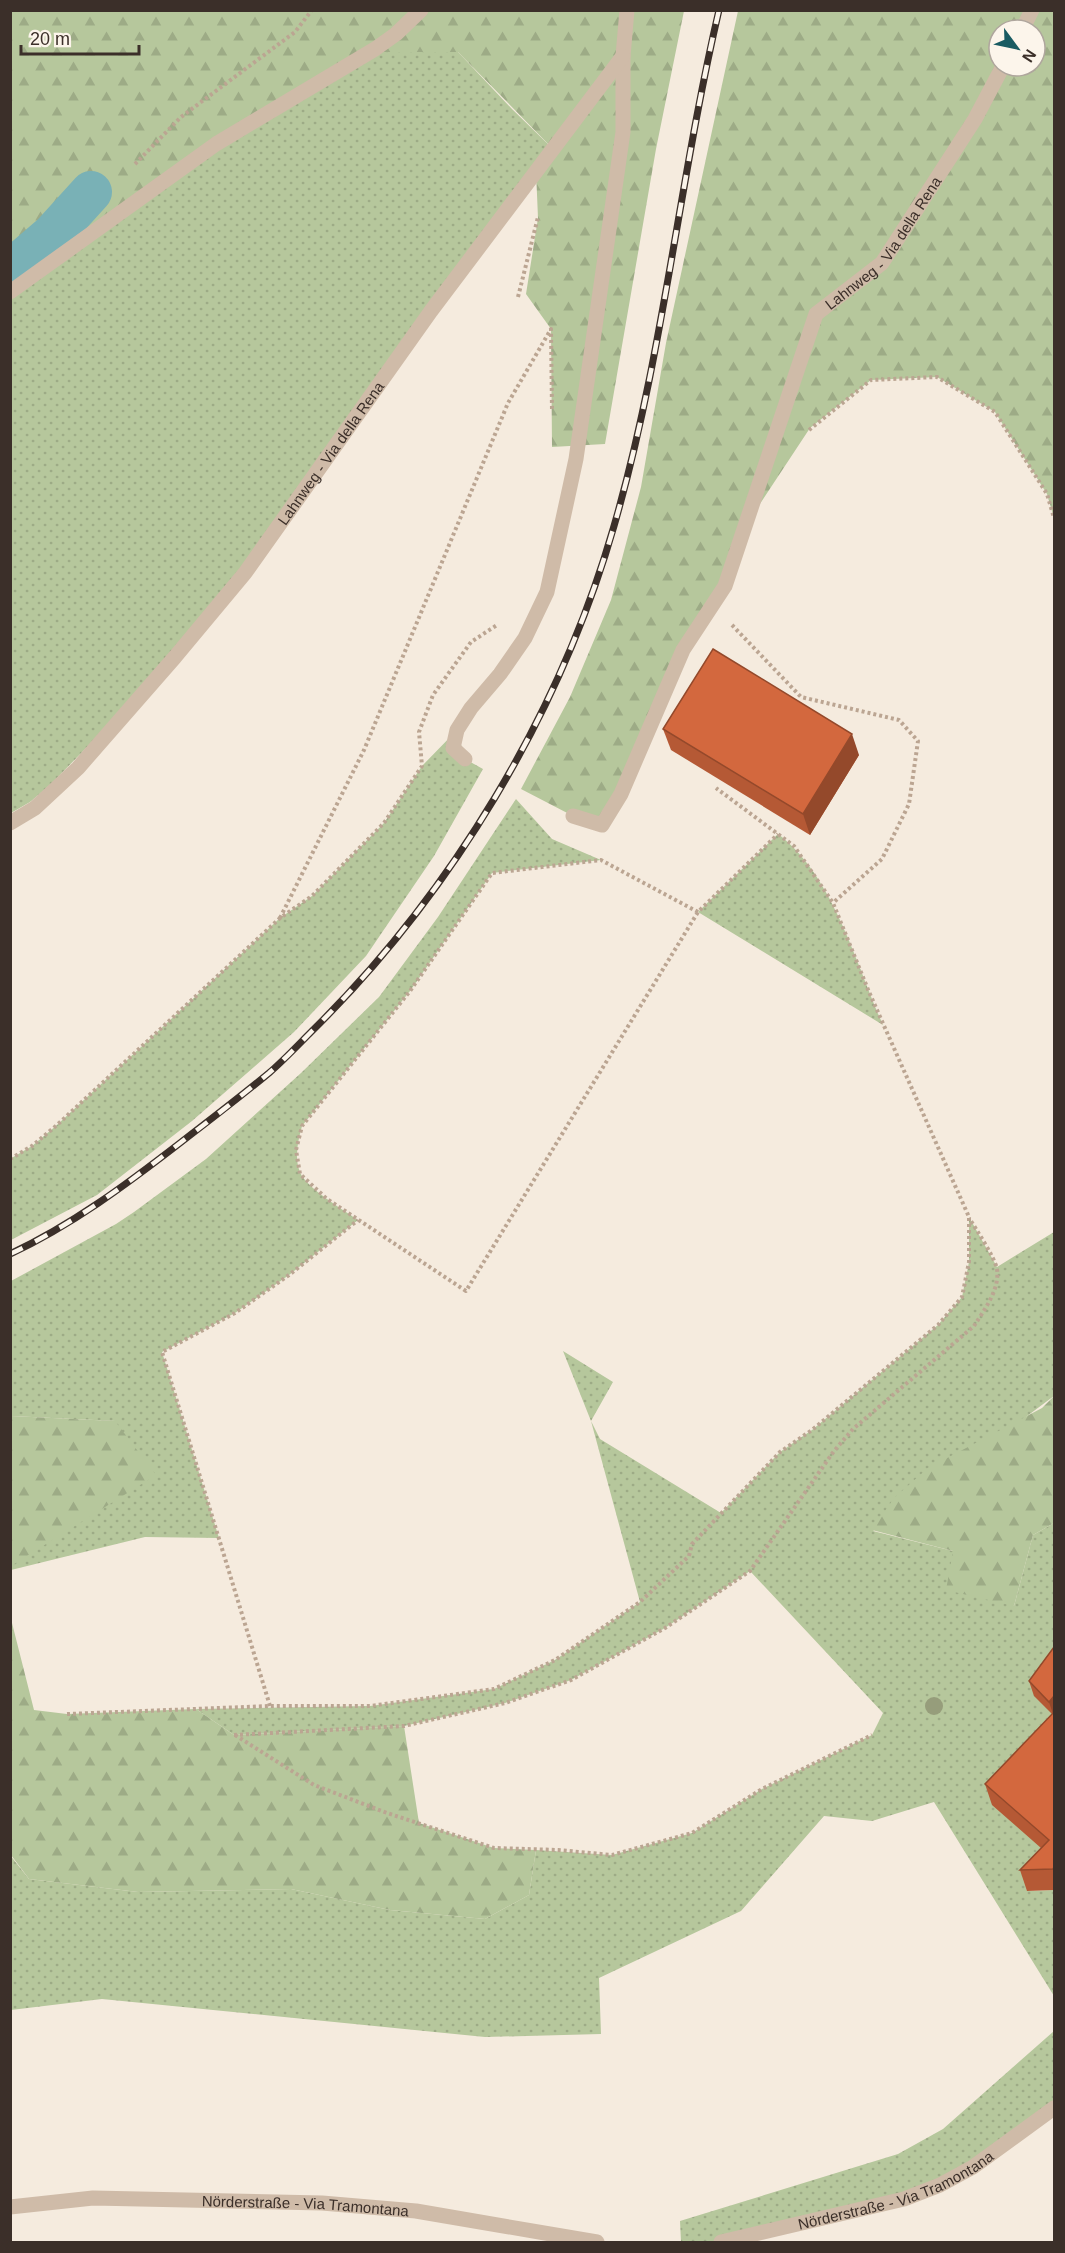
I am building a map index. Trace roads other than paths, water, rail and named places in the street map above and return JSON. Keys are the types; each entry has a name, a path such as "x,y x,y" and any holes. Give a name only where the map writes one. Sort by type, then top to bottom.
{"street":[{"path":"10,291 216,144 375,49 396,34 421,10"},
{"path":"465,759 453,748 457,730 471,708 500,674 525,638 547,592 576,459 621,144 623,56 627,10"},
{"name":"Lahnweg - Via della Rena","path":"10,823 35,808 78,768 245,573 431,311 623,56"},
{"name":"Lahnweg - Via della Rena","path":"573,816 602,825 621,794 683,650 725,586 816,314 882,263 975,119 997,78"},
{"name":"Nörderstraße - Via Tramontana","path":"721,2242 904,2199 940,2185 973,2167 1054,2108"},
{"name":"Nörderstraße - Via Tramontana","path":"10,2207 93,2199 322,2203 416,2211 597,2242"}],"waterway":[{"path":"10,271 52,235 91,192"}],"railway":[{"path":"10,1254 77,1217 119,1188 225,1108 280,1063 363,978 410,921 454,861 495,798 564,665 591,596 614,526 645,398 719,10"}]}
